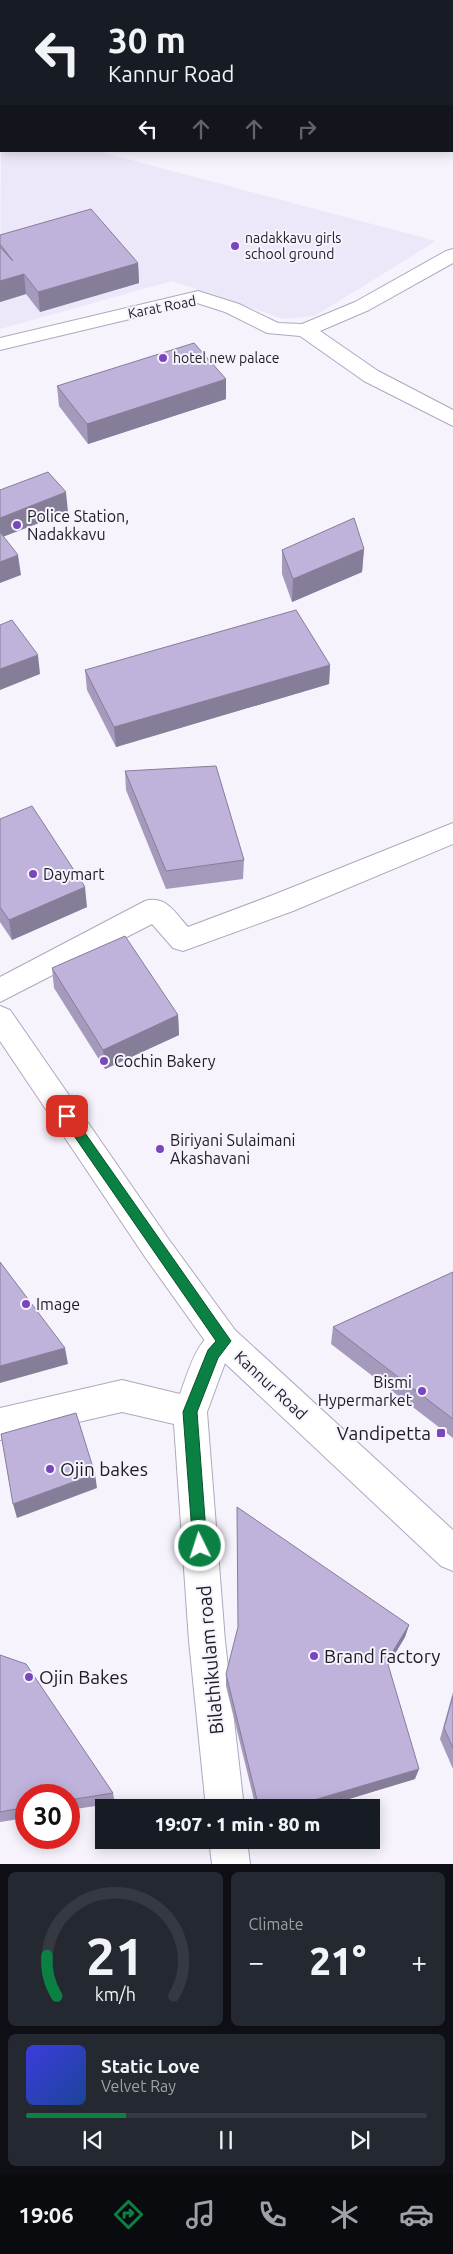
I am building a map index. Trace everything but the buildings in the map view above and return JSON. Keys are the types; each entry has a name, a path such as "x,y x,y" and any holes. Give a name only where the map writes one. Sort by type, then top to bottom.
{"street":[{"name":"Karat Road","path":"0,344 198,297 232,308 274,329 305,330 362,306 453,255"},
{"path":"305,330 371,376 453,419"},
{"path":"0,990 155,909 183,940 283,903 453,833"},
{"name":"Kannur Road","path":"0,1018 156,1247 224,1341 453,1554"},
{"name":"Bilathikulam road","path":"224,1341 212,1354 190,1412 207,1641 224,1799"},
{"path":"0,1424 122,1396 190,1412"},
{"path":"229,1849 231,1864"}],"shaded area":[{"path":"1,152 101,152 436,241 315,316 284,319 172,281 0,329"}],"place":[{"name":"nadakkavu girls school ground","path":"235,246"},
{"name":"hotel new palace","path":"163,358"},
{"name":"Police Station, Nadakkavu","path":"17,525"},
{"name":"Daymart","path":"33,874"},
{"name":"Cochin Bakery","path":"104,1061"},
{"name":"Biriyani Sulaimani Akashavani","path":"160,1149"},
{"name":"Image","path":"26,1304"},
{"name":"Bismi Hypermarket","path":"422,1391"},
{"name":"Vandipetta","path":"441,1433"},
{"name":"Ojin bakes","path":"50,1469"},
{"name":"Brand factory","path":"314,1656"},
{"name":"Ojin Bakes","path":"29,1677"}],"route":[{"path":"67,1116 156,1247 224,1341 212,1354 190,1412 200,1546"}]}
